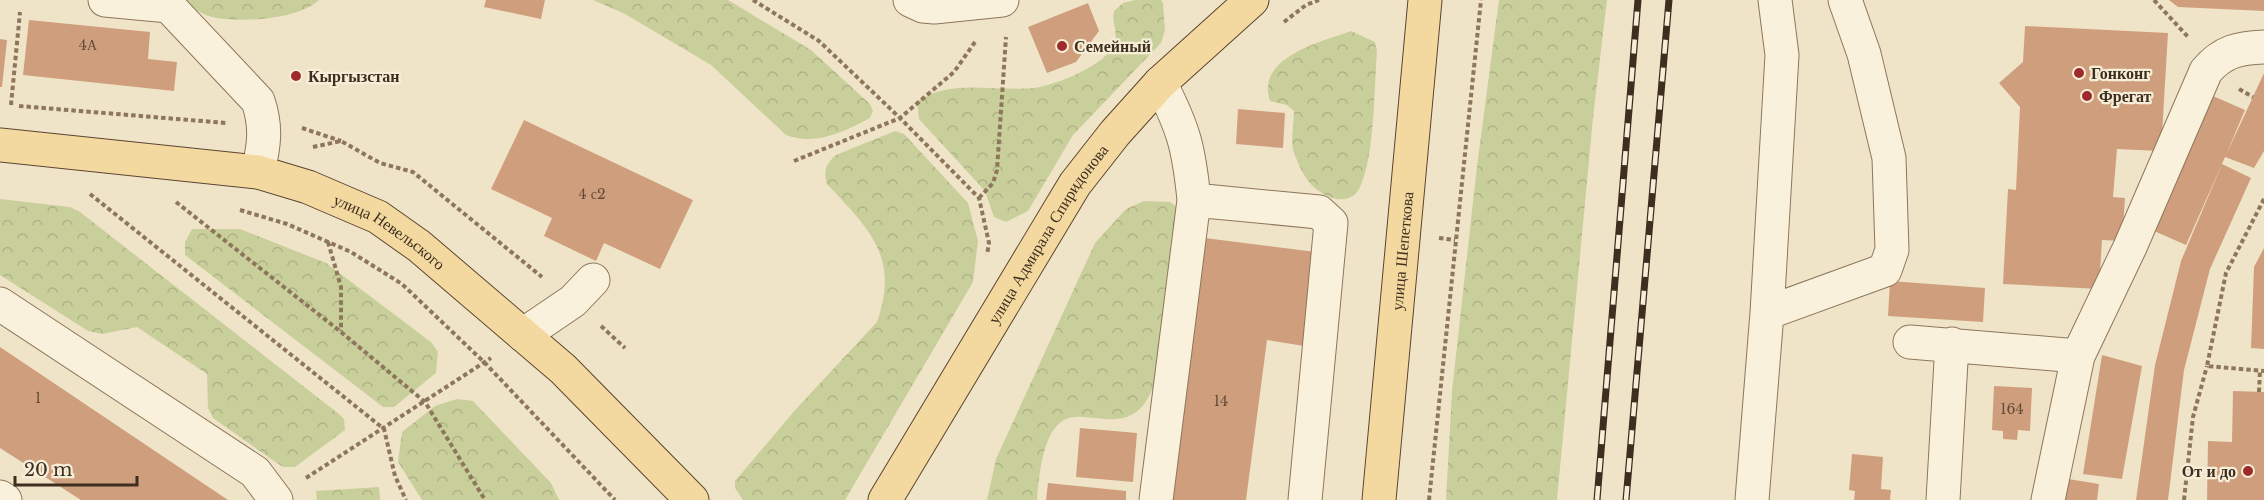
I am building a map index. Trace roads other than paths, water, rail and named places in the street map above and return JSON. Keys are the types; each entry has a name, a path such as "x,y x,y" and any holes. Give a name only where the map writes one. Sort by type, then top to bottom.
{"main road":[{"name":"улица Шепеткова","path":"1380,500 1425,0"},
{"name":"улица Адмирала Спиридонова","path":"885,500 1075,184 1115,133 1160,83 1249,1"},
{"name":"улица Невельского","path":"0,145 258,172 308,187 378,217 419,246 563,369 692,500"}],"lane":[{"path":"105,0 166,3 258,101 265,121 265,142 258,172"},
{"path":"910,0 923,6 933,7 1002,0"},
{"path":"1752,500 1767,313 1782,55 1774,0"},
{"path":"1767,313 1885,270 1892,250 1889,158 1864,54 1845,0"},
{"path":"2048,500 2078,356 2130,247 2206,71 2212,63 2238,48 2264,47"},
{"path":"1156,500 1194,200 1190,154 1180,120 1160,83"},
{"path":"1194,200 1319,212 1331,223 1305,500"},
{"path":"523,335 573,301 593,280"},
{"path":"0,304 255,472 276,499"},
{"path":"1910,342 2078,356"},
{"path":"1944,500 1952,344"},
{"path":"0,497 5,500"}],"railway":[{"path":"1597,500 1638,0"},
{"path":"1626,500 1669,0"}],"place":[{"name":"Семейный","path":"1062,46"},
{"name":"Гонконг","path":"2079,73"},
{"name":"Кыргызстан","path":"296,76"},
{"name":"Фрегат","path":"2087,96"},
{"name":"От и до","path":"2248,471"}]}
